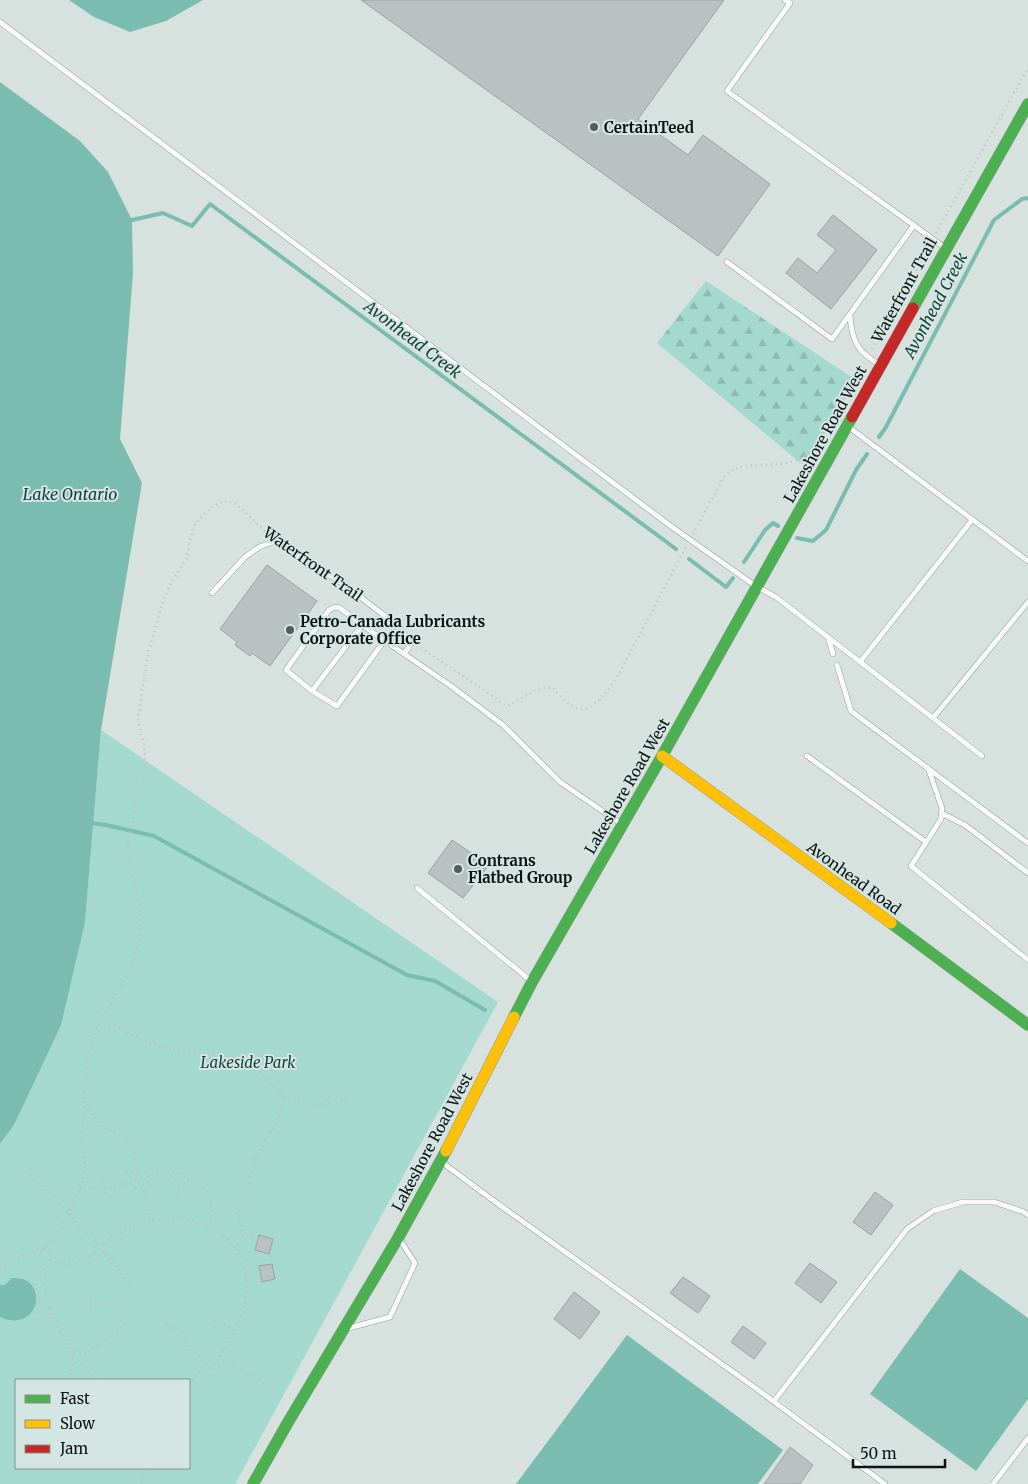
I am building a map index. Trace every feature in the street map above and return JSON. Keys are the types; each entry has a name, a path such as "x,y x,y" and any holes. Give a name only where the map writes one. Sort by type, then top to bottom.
{"main road":[{"name":"Lakeshore Road West","path":"253,1484 398,1238 441,1161 532,982 662,756 1028,104"},
{"name":"Avonhead Road","path":"662,756 1028,1025"}],"lane":[{"path":"785,0 790,3 727,91 947,248"},
{"path":"0,22 672,527 757,587 776,597 982,756"},
{"path":"727,262 832,339 914,225"},
{"path":"850,316 851,330 858,348 880,366"},
{"path":"847,426 1028,561"},
{"path":"860,662 972,520"},
{"path":"212,593 245,557 259,547 276,541"},
{"name":"Waterfront Trail","path":"276,541 339,581 393,622 412,642"},
{"path":"933,718 1028,602"},
{"path":"384,641 337,706 312,691 286,670 329,610 335,607 340,608 503,725 560,782 623,824"},
{"path":"312,691 362,625"},
{"path":"828,637 833,654"},
{"path":"404,654 412,642"},
{"path":"837,665 851,711 1028,842"},
{"path":"806,756 926,842"},
{"path":"928,768 942,808 941,819 911,866 1028,960"},
{"path":"941,813 966,825 1028,873"},
{"path":"417,888 532,982"},
{"path":"441,1161 885,1484"},
{"path":"774,1402 906,1229 932,1211 963,1202 994,1202 1028,1215"},
{"path":"343,1329 390,1317 415,1263 398,1238"},
{"path":"993,1484 1028,1438"}],"path":[{"name":"Waterfront Trail","path":"691,537 724,477 730,470 749,465 798,460 818,444 1028,68"},
{"name":"Waterfront Trail","path":"0,1266 44,1248 58,1238 80,1189 84,1175 85,1157 82,1140 87,1060 99,1024 131,968 140,945 141,911 127,851 134,813 146,769 144,744 138,722 141,696 148,653 162,604 171,583 187,558 195,524 215,505 224,501 235,503 276,541"},
{"path":"412,642 507,706 533,690 543,687 553,688 574,707 582,710 592,706 605,694 619,674 687,545"},
{"path":"99,1024 114,1026 153,1045 172,1050 215,1055 243,1061 259,1072 285,1098 310,1106 324,1104 331,1094 348,1102"},
{"path":"236,1250 242,1235 239,1211 244,1190 254,1167 256,1155 274,1128 285,1098"},
{"path":"84,1105 99,1123 109,1131 118,1133 125,1138 131,1147 139,1173"},
{"path":"127,1170 136,1176"},
{"path":"143,1185 136,1181 136,1176 139,1173 145,1173 148,1177"},
{"path":"169,1173 179,1185"},
{"path":"148,1177 179,1173 192,1179 207,1192 211,1204 209,1226"},
{"path":"31,1175 96,1244"},
{"path":"143,1185 147,1182 148,1177"},
{"path":"102,1178 107,1196"},
{"path":"179,1185 192,1179"},
{"path":"80,1189 91,1190 136,1181"},
{"path":"147,1182 154,1185"},
{"path":"134,1193 139,1184"},
{"path":"143,1185 154,1222"},
{"path":"177,1195 179,1185"},
{"path":"104,1244 117,1234 165,1218 186,1219 209,1226 228,1240 236,1250 246,1273 247,1284 243,1314 212,1370 167,1324"},
{"path":"242,1235 255,1238"},
{"path":"96,1244 100,1242 104,1244"},
{"path":"95,1252 96,1244"},
{"path":"104,1244 106,1248 104,1253"},
{"path":"44,1248 52,1256 45,1263 40,1258 44,1248"},
{"path":"95,1252 99,1255 104,1253"},
{"path":"50,1260 66,1264 78,1262 95,1252"},
{"path":"104,1253 130,1284"},
{"path":"45,1263 44,1272 48,1306 55,1324 74,1353"},
{"path":"246,1273 258,1272"},
{"path":"34,1284 40,1300 34,1316"},
{"path":"40,1300 47,1299"},
{"path":"90,1304 120,1305"},
{"path":"215,1320 234,1329"},
{"path":"84,1355 127,1323"},
{"path":"74,1353 80,1351 84,1355 83,1363"},
{"path":"74,1353 72,1358 75,1363"},
{"path":"219,1359 269,1386"},
{"path":"75,1363 83,1363"},
{"path":"69,1379 72,1366 75,1363"},
{"path":"83,1363 98,1379"},
{"path":"190,1383 205,1364"},
{"path":"141,1484 149,1469"}],"green space":[{"path":"706,281 856,380 804,466 657,343"},
{"name":"Lakeside Park","path":"101,730 498,1002 235,1484 0,1484 0,1144 14,1125 85,922"}],"water":[{"path":"69,0 203,0 166,21 130,32 94,17"},
{"name":"Lake Ontario","path":"0,82 80,141 108,172 132,220 133,273 120,439 142,483 101,730 85,922 61,1025 14,1125 0,1144"},
{"path":"960,1269 1028,1318 1028,1399 976,1471 870,1394"},
{"path":"12,1278 27,1281 33,1287 36,1294 33,1310 21,1320 0,1317 0,1285 5,1285"},
{"path":"627,1335 783,1450 758,1484 516,1484"}],"building":[{"name":"CertainTeed","path":"361,0 724,0 638,119 688,155 703,135 770,184 718,256"},
{"path":"833,215 877,250 831,309 786,273 798,258 817,273 836,250 817,235"},
{"path":"267,565 317,601 270,666 252,653 250,656 235,645 237,642 220,629"},
{"name":"Contrans Flatbed Group","path":"452,840 489,865 463,898 428,873"},
{"path":"875,1192 893,1205 871,1235 853,1222"},
{"path":"259,1235 273,1239 269,1254 255,1250"},
{"path":"810,1263 837,1282 821,1303 795,1283"},
{"path":"272,1264 275,1279 262,1282 259,1266"},
{"path":"683,1277 710,1296 698,1313 670,1293"},
{"path":"574,1292 600,1312 580,1339 554,1319"},
{"path":"743,1326 766,1343 754,1359 731,1342"},
{"path":"790,1447 813,1465 800,1484 764,1484"}],"waterway":[{"name":"Avonhead Creek","path":"879,437 886,427 994,220 1022,199 1028,198"},
{"name":"Avonhead Creek","path":"132,220 163,213 192,226 210,204 676,549"},
{"name":"Avonhead Creek","path":"797,538 813,541 826,530 856,470 867,454"},
{"name":"Avonhead Creek","path":"744,562 765,530 773,523 778,526"},
{"name":"Avonhead Creek","path":"689,559 726,587 733,578"},
{"path":"90,823 154,836 407,975 435,981 485,1010"}],"traffic: fast":[{"path":"913,308 1028,104"},
{"path":"514,1017 852,417"},
{"path":"891,923 1028,1025"},
{"path":"253,1484 398,1238 446,1151"}],"traffic: slow":[{"path":"662,756 891,923"},
{"path":"446,1151 514,1017"}],"traffic: jam":[{"path":"852,417 913,308"}],"place":[{"name":"CertainTeed","path":"594,127"},
{"name":"Petro-Canada Lubricants Corporate Office","path":"290,630"},
{"name":"Contrans Flatbed Group","path":"458,869"}]}
